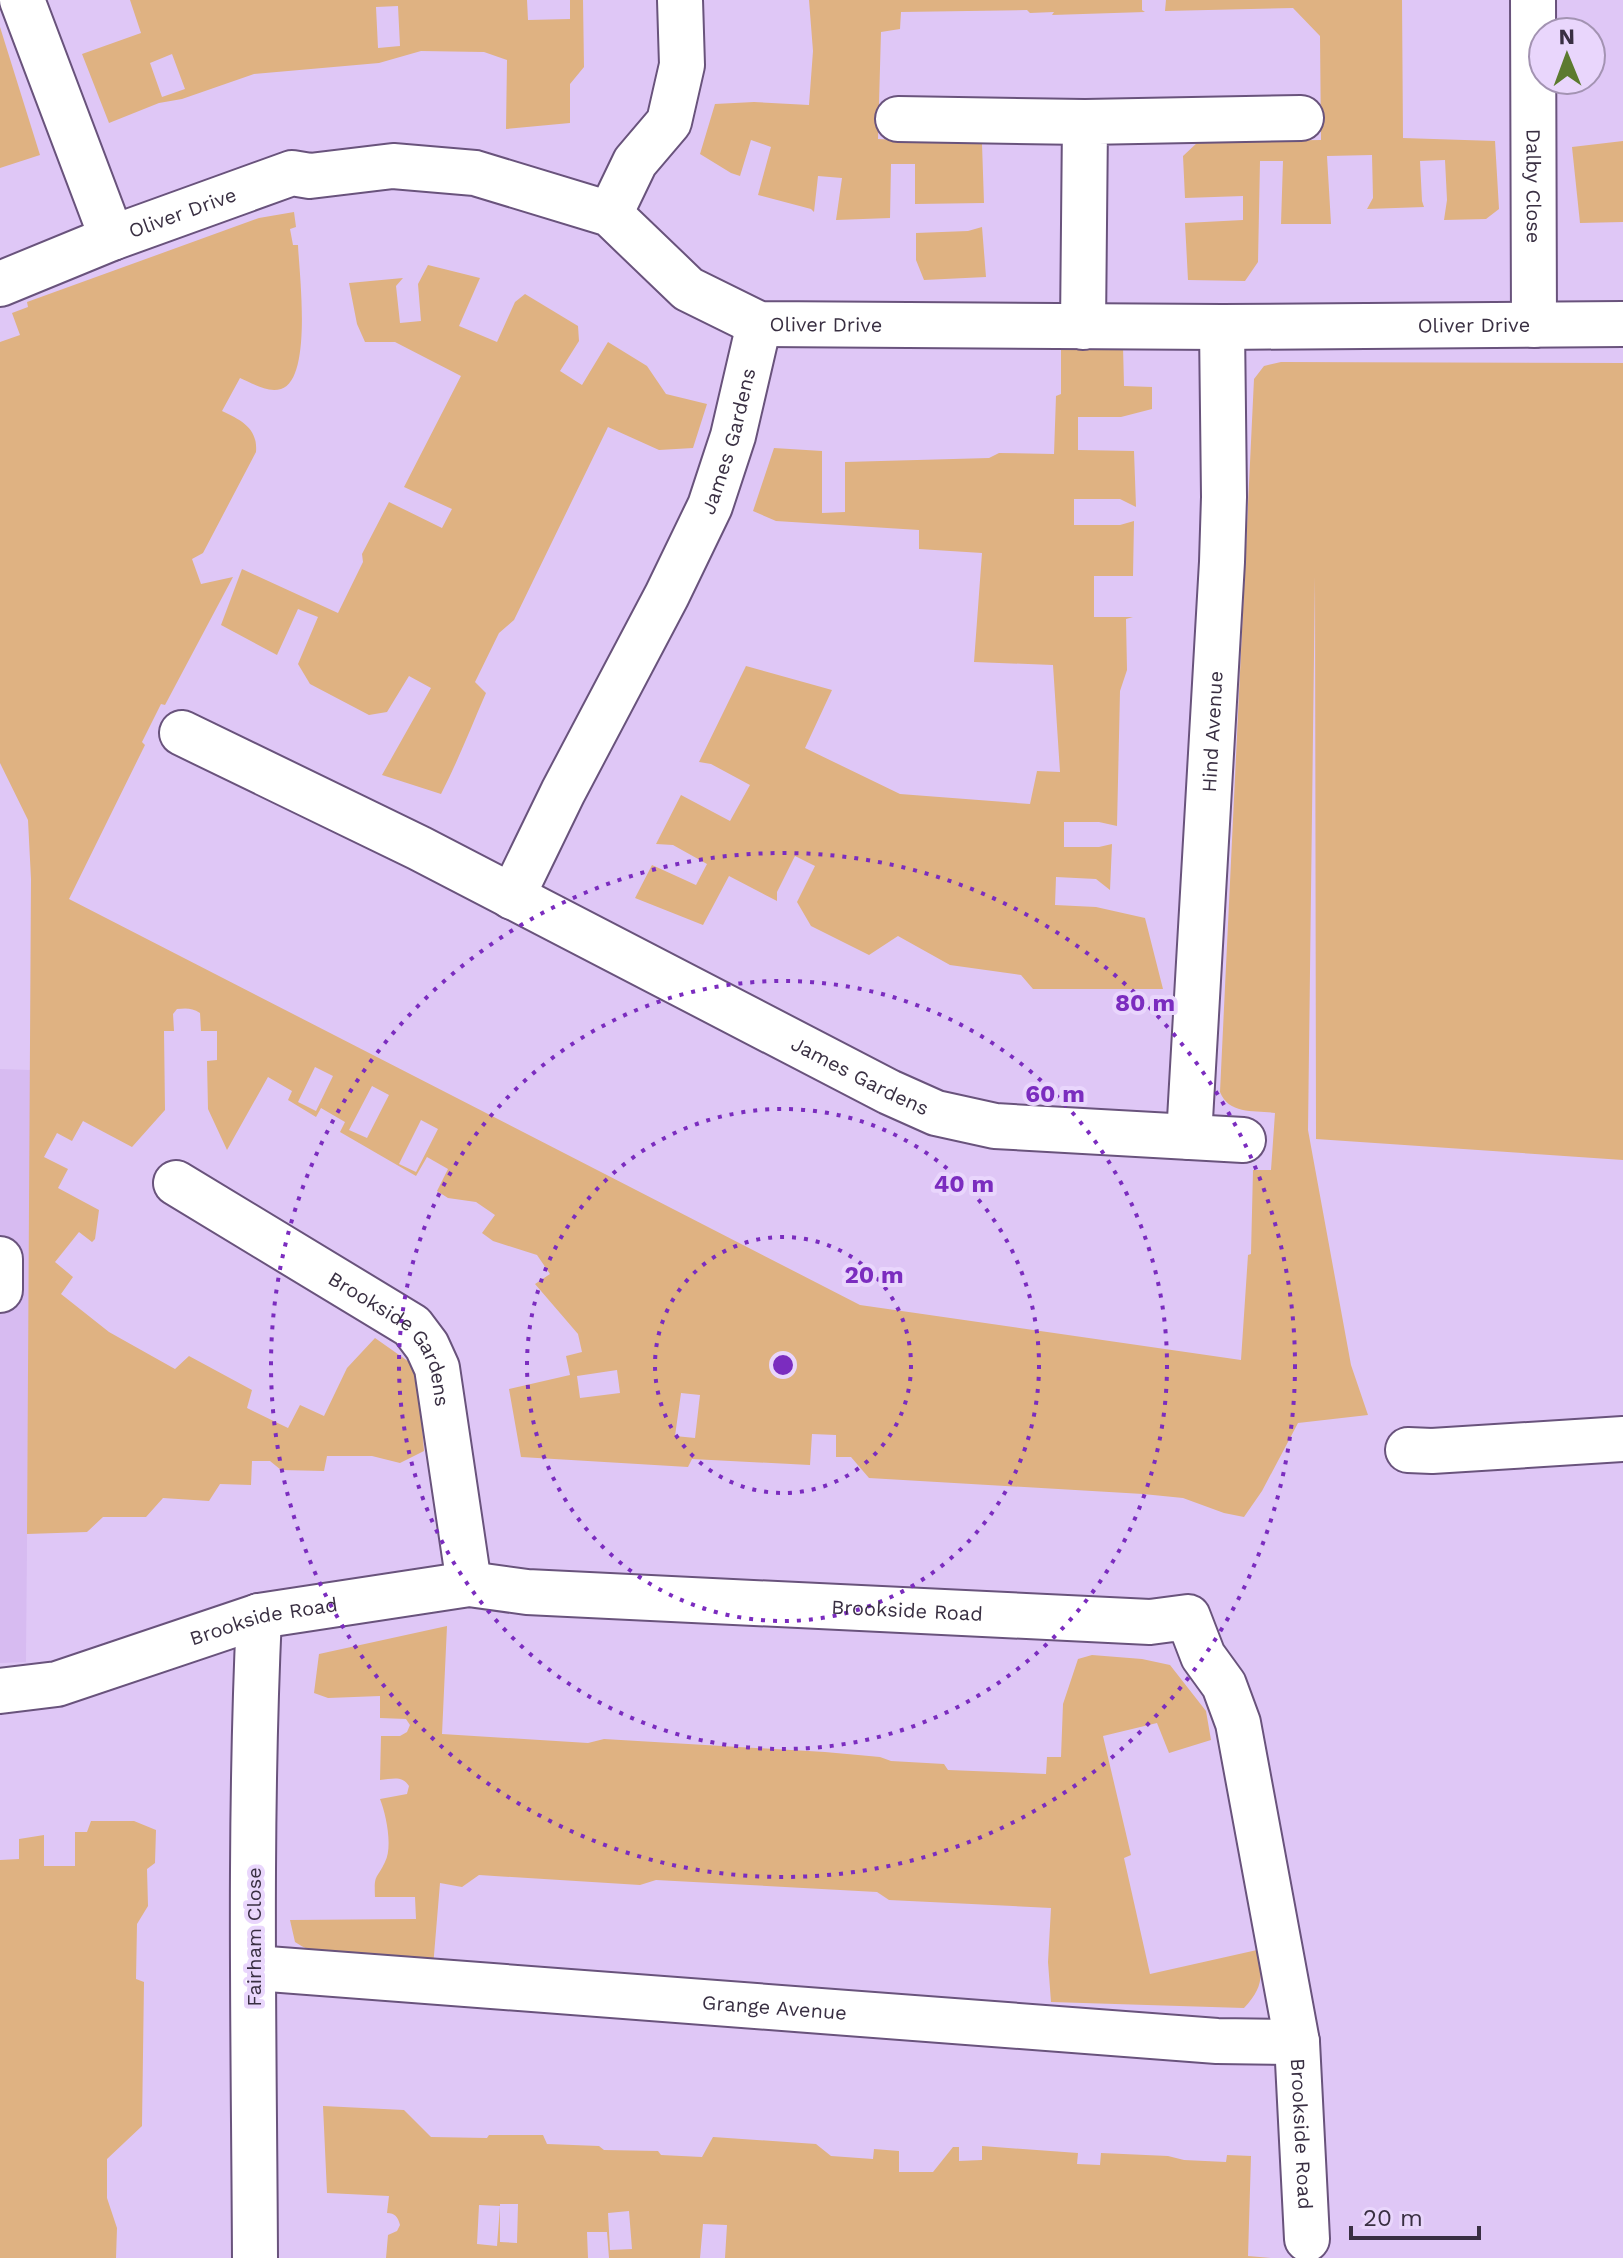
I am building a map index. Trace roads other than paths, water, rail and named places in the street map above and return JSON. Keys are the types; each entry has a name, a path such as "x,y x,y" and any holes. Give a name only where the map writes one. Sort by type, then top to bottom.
{"street":[{"path":"22,0 112,238"},
{"path":"610,214 635,162 669,122 682,65 680,0"},
{"name":"Dalby Close","path":"1533,0 1534,325"},
{"path":"898,119 1085,122 1301,118"},
{"path":"1083,327 1085,122"},
{"name":"Oliver Drive","path":"0,284 112,238 292,173 310,176 393,166 475,173 610,214 688,289 759,324 1083,327 1623,324"},
{"name":"James Gardens","path":"512,897 710,506 733,436 759,324"},
{"name":"Hind Avenue","path":"1189,1137 1222,562 1222,327"},
{"name":"James Gardens","path":"182,733 936,1113 995,1126 1243,1140"},
{"name":"Brookside Gardens","path":"176,1183 412,1326 427,1346 437,1368 469,1584"},
{"path":"0,1259 0,1290"},
{"path":"1408,1450 1623,1439"},
{"name":"Brookside Road","path":"0,1691 57,1684 259,1616 469,1584 527,1592 1150,1622 1188,1617 1203,1656 1224,1685 1238,1723 1297,2042 1307,2239"},
{"name":"Fairham Close","path":"255,2258 254,1968 259,1616"},
{"name":"Grange Avenue","path":"254,1968 1217,2041 1297,2042"}]}
